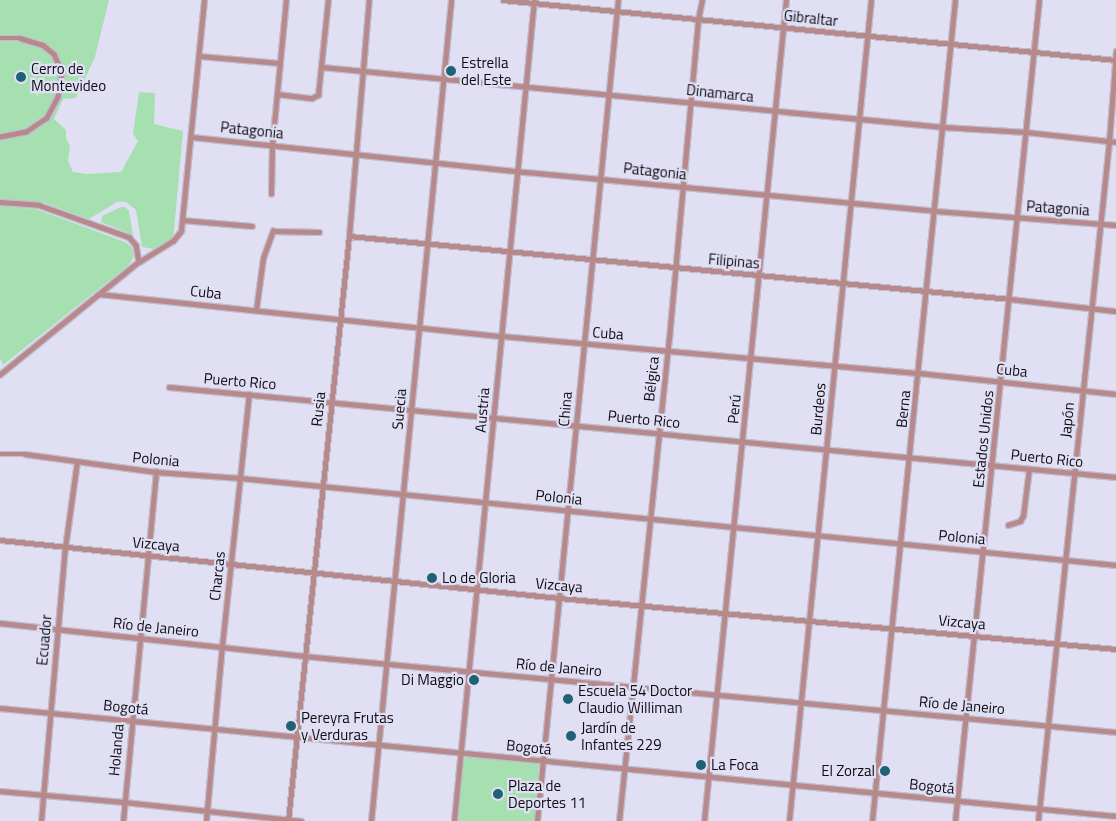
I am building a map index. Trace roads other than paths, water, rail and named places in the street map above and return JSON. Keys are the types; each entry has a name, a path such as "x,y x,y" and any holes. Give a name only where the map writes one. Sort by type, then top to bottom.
{"street":[{"path":"0,375 139,262 175,240 181,231 192,137 204,0"},
{"path":"271,194 272,145 286,0"},
{"path":"278,94 312,98 318,95 328,0"},
{"name":"Rusia","path":"288,820 312,573 349,236 354,153 369,0"},
{"name":"Suecia","path":"371,821 451,0"},
{"name":"Gibraltar","path":"504,0 1116,60"},
{"name":"China","path":"537,821 618,0"},
{"name":"Bélgica","path":"619,821 642,604 698,19 702,0"},
{"name":"Perú","path":"704,821 744,441 758,276 768,195 786,0"},
{"name":"Burdeos","path":"789,821 871,0"},
{"name":"Berna","path":"872,821 882,710 911,456 955,0"},
{"name":"Estados Unidos","path":"955,821 973,635 1010,299 1039,0"},
{"name":"Austria","path":"454,821 534,2"},
{"path":"0,38 27,39 50,50 58,59 62,72 58,97 52,112 37,127 26,132 0,137"},
{"name":"Japón","path":"1038,821 1109,142 1116,51"},
{"path":"199,56 280,63"},
{"name":"Dinamarca","path":"322,67 1116,142"},
{"name":"Patagonia","path":"192,137 517,171 935,211 1116,226"},
{"path":"0,202 39,204 129,237 136,245 139,262"},
{"path":"182,220 252,226"},
{"path":"256,310 263,258 273,231 319,232"},
{"name":"Filipinas","path":"349,236 1010,299 1116,312"},
{"name":"Cuba","path":"99,294 340,320 420,326 501,336 919,373 1116,394"},
{"name":"Puerto Rico","path":"169,387 827,450 911,456 1116,477"},
{"name":"Charcas","path":"206,821 222,646 249,394"},
{"name":"Polonia","path":"0,454 26,454 156,472 240,478 322,488 1116,565"},
{"name":"Ecuador","path":"41,821 65,548 77,462"},
{"path":"1008,525 1020,521 1023,516 1029,468"},
{"name":"Holanda","path":"123,821 138,638 156,472"},
{"name":"Vizcaya","path":"0,540 559,598 642,604 1116,649"},
{"name":"Río de Janeiro","path":"0,623 304,656 386,662 1116,732"},
{"name":"Bogotá","path":"0,708 1116,816"},
{"path":"0,791 301,821"}],"place":[{"name":"Estrella del Este","path":"451,71"},
{"name":"Cerro de Montevideo","path":"21,77"},
{"name":"Lo de Gloria","path":"432,578"},
{"name":"Di Maggio","path":"474,680"},
{"name":"Escuela 54 Doctor Claudio Williman","path":"568,699"},
{"name":"Pereyra Frutas y Verduras","path":"291,726"},
{"name":"Jardín de Infantes 229","path":"571,736"},
{"name":"La Foca","path":"701,765"},
{"name":"El Zorzal","path":"885,771"},
{"name":"Plaza de Deportes 11","path":"498,794"}]}
